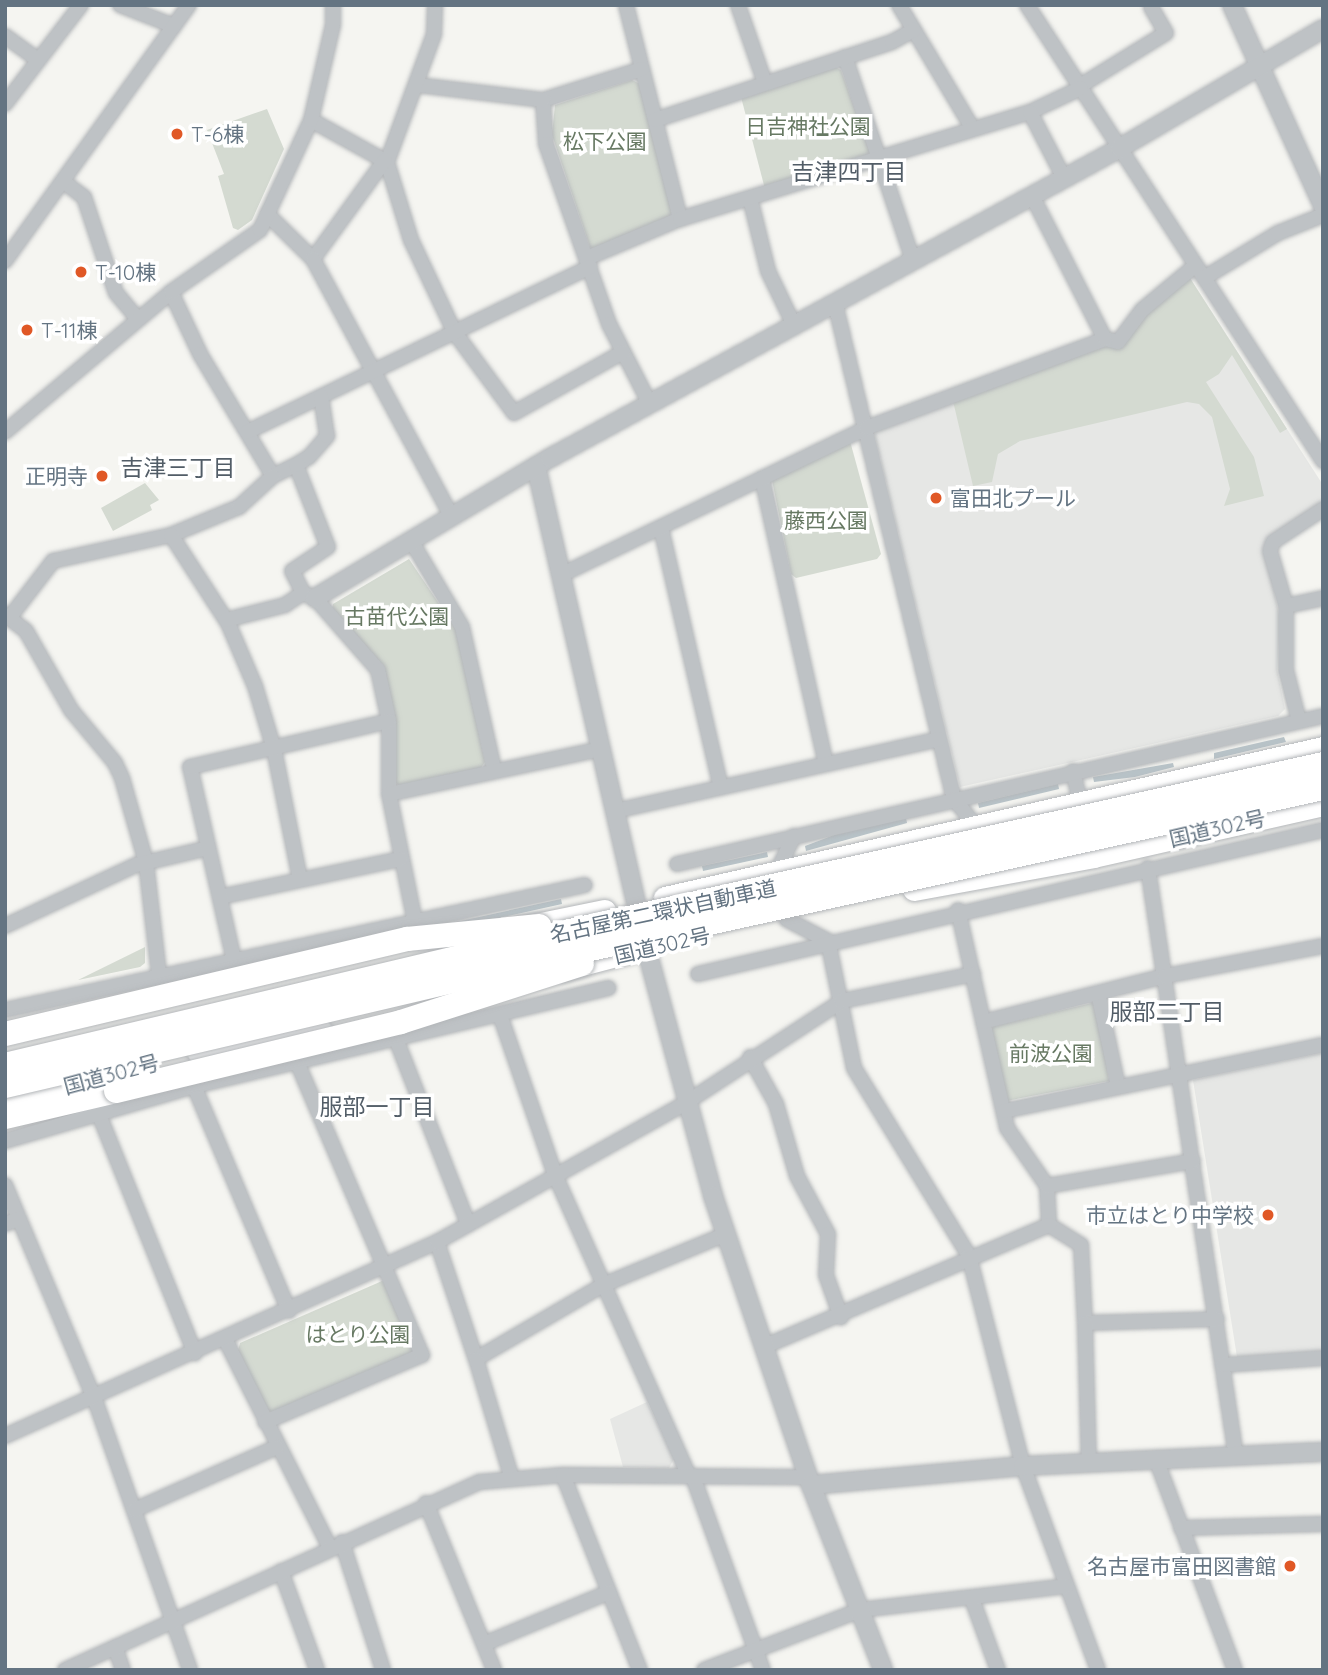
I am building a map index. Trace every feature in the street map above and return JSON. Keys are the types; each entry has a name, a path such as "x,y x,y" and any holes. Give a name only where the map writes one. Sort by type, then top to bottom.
{"highway":[{"path":"5,1043 437,943 647,909 776,871 1323,748"},
{"name":"名古屋第二環状自動車道","path":"5,1065 647,909 1323,764"},
{"name":"名古屋第二環状自動車道","path":"5,1086 179,1042 1323,788"},
{"name":"国道302号","path":"5,1101 197,1051 373,1023 646,947 1093,856 1323,804"},
{"path":"6,1018 407,939 647,909"},
{"path":"5,1118 487,998 678,930"}],"street":[{"path":"5,104 37,59 49,52 81,5"},
{"path":"120,5 174,26"},
{"path":"5,261 189,5"},
{"path":"5,432 171,292 260,230 311,120 333,25 333,5"},
{"path":"313,259 386,161 417,85 434,34 435,5"},
{"path":"626,5 680,219"},
{"path":"738,5 765,83"},
{"path":"899,5 973,129"},
{"path":"1027,5 1323,461"},
{"path":"1232,5 1323,206"},
{"path":"247,432 455,333 588,263 680,219 1030,112 1080,87 1166,33 1151,6"},
{"path":"226,620 309,596 536,466 1120,148 1323,29"},
{"path":"655,120 845,57 914,30"},
{"path":"5,36 37,59"},
{"path":"845,57 913,260"},
{"path":"417,85 543,100 642,69"},
{"path":"543,100 546,144 623,352 650,404"},
{"path":"1030,112 1064,178"},
{"path":"311,120 386,161 411,240 455,333 514,413 623,352"},
{"path":"64,182 84,197 116,293 138,319"},
{"path":"1032,195 1105,339"},
{"path":"750,198 768,271 794,326"},
{"path":"267,214 313,259 451,515"},
{"path":"1204,278 1278,233 1323,215"},
{"path":"561,575 866,428 1105,339 1118,342 1142,310 1196,265"},
{"path":"171,292 200,354 273,476"},
{"path":"835,303 954,799 976,826"},
{"path":"159,975 146,862 115,763 71,710 26,631 7,616 53,561 171,535 239,507 273,476 296,465 327,436 321,396"},
{"path":"296,465 328,547 292,571 309,596 378,670 389,721 389,794 400,859 415,922"},
{"path":"536,466 615,811 647,909 646,947 724,1235 810,1481 883,1670"},
{"path":"762,478 826,764"},
{"path":"1299,721 1286,670 1286,606 1270,551 1273,542 1323,509"},
{"path":"660,528 721,787"},
{"path":"171,535 226,620 255,686 274,749 300,879"},
{"path":"410,539 462,627 494,769"},
{"path":"1286,606 1323,598"},
{"path":"677,864 1073,771 1323,716"},
{"path":"234,960 190,767 389,721"},
{"path":"615,811 939,739"},
{"path":"389,794 494,769 601,749"},
{"path":"1073,771 1093,856"},
{"path":"698,974 958,910 1323,830"},
{"path":"776,871 794,836"},
{"path":"5,926 146,862 208,848"},
{"path":"220,897 400,859"},
{"path":"1148,868 1236,1456"},
{"path":"6,1018 159,975 585,885"},
{"path":"958,910 1007,1128 1047,1186 1049,1225"},
{"path":"786,919 828,941 854,1068 869,1098 969,1255 1023,1466 1098,1670"},
{"path":"397,926 437,943"},
{"path":"984,1021 1165,976 1323,946"},
{"path":"5,1436 95,1399 384,1270 687,1102 751,1057 842,1000 973,974"},
{"path":"5,1141 194,1086 609,988"},
{"path":"1098,993 1118,1086"},
{"path":"438,1027 461,999"},
{"path":"500,1015 555,1175 691,1477 763,1670"},
{"path":"6,1018 51,1031"},
{"path":"396,1039 468,1224"},
{"path":"1004,1111 1323,1045"},
{"path":"751,1057 776,1104 797,1176 828,1234 826,1275 841,1317"},
{"path":"265,1422 422,1355 298,1062"},
{"path":"194,1086 289,1311"},
{"path":"99,1112 195,1353"},
{"path":"1047,1186 1193,1161"},
{"path":"5,1185 12,1222 95,1399 190,1670"},
{"path":"763,1347 841,1317 969,1255 1049,1225"},
{"path":"1049,1225 1081,1245 1089,1463"},
{"path":"476,1359 603,1285 724,1235"},
{"path":"437,1242 511,1476"},
{"path":"1085,1323 1217,1320"},
{"path":"225,1339 277,1447 336,1545 383,1670"},
{"path":"1223,1365 1323,1358"},
{"path":"134,1510 277,1447"},
{"path":"65,1670 426,1503 479,1482 511,1476 810,1481 1023,1466 1323,1452"},
{"path":"1156,1460 1235,1670"},
{"path":"563,1475 640,1670"},
{"path":"426,1503 486,1643 494,1670"},
{"path":"1181,1528 1323,1524"},
{"path":"281,1570 317,1670"},
{"path":"704,1670 859,1610 1066,1586"},
{"path":"486,1643 610,1592"},
{"path":"972,1599 998,1670"},
{"path":"116,1647 123,1670"}],"shaded area":[{"path":"1188,275 1323,485 1323,503 1266,553 1280,620 1277,670 1285,709 1278,716 960,787 875,436 877,428 1104,346"},
{"path":"1284,737 1286,742 1214,759 1214,753"},
{"path":"1173,763 1174,767 1135,777 1094,782 1093,777"},
{"path":"1058,784 1059,789 979,808 978,803"},
{"path":"906,818 907,823 806,851 805,846 842,832"},
{"path":"767,852 768,857 703,871 702,866"},
{"path":"561,899 562,904 449,929 447,924"},
{"name":"市立はとり中学校","path":"1323,1053 1323,1351 1237,1357 1193,1080"},
{"path":"647,1402 674,1459 669,1468 623,1467 610,1419"}],"green space":[{"name":"日吉神社公園","path":"835,67 841,70 870,152 866,157 765,189 741,97"},
{"name":"松下公園","path":"632,80 640,84 672,211 669,218 595,250 590,247 552,135 555,105"},
{"path":"267,109 284,149 252,220 238,230 233,228 218,176 224,174 207,130"},
{"path":"1188,275 1287,429 1280,433 1232,355 1219,374 1206,382 1254,457 1264,496 1224,506 1230,489 1212,417 1199,404 1187,402 1020,441 998,454 992,482 973,486 953,401 1104,346"},
{"name":"藤西公園","path":"850,441 881,554 877,559 796,578 791,574 772,480"},
{"path":"145,483 159,500 150,505 152,510 113,531 101,508"},
{"name":"古苗代公園","path":"409,559 456,629 485,762 480,769 400,786 396,783 396,720 384,667 332,610 333,604"},
{"path":"145,947 145,963 140,967 78,980"},
{"name":"前波公園","path":"1092,1003 1097,1006 1109,1081 1006,1101 991,1030 994,1026"},
{"name":"はとり公園","path":"382,1281 387,1283 415,1349 413,1354 272,1412 266,1410 238,1351 240,1343"}],"place":[{"name":"T-6棟","path":"177,134"},
{"name":"T-10棟","path":"81,272"},
{"name":"T-11棟","path":"27,330"},
{"name":"正明寺","path":"102,476"},
{"name":"富田北プール","path":"936,498"},
{"name":"市立はとり中学校","path":"1268,1215"},
{"name":"名古屋市富田図書館","path":"1290,1566"}],"district":[{"name":"吉津四丁目","path":"849,172"},
{"name":"吉津三丁目","path":"178,468"},
{"name":"服部二丁目","path":"1167,1012"},
{"name":"服部一丁目","path":"377,1107"}]}
